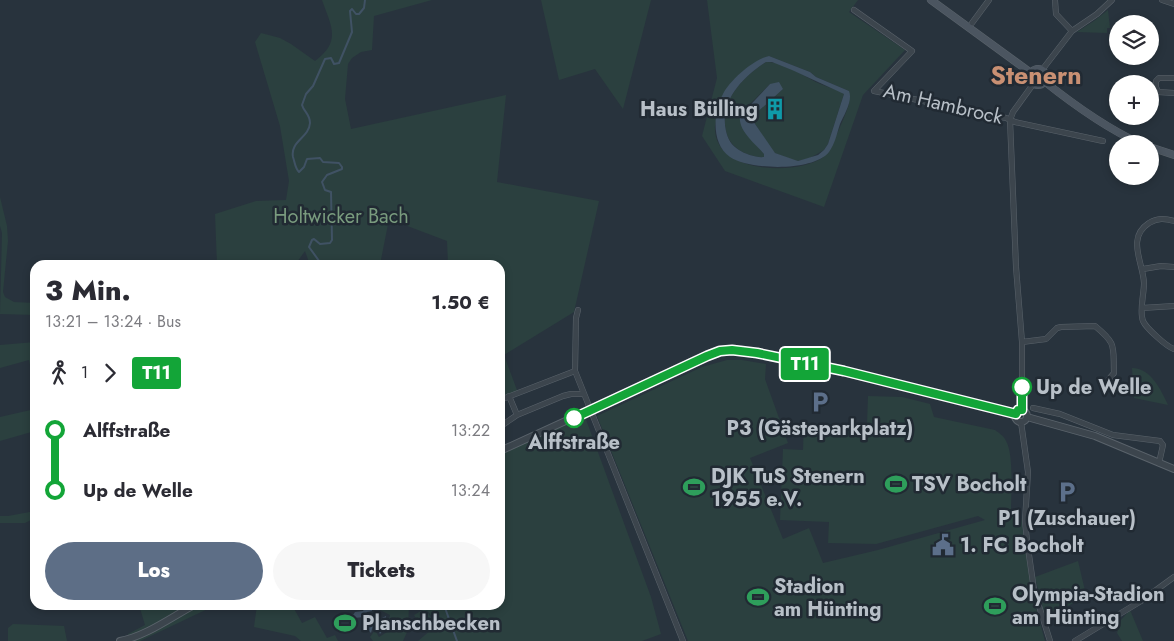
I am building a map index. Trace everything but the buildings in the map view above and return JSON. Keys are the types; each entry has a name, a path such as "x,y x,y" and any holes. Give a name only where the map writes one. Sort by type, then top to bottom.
{"main road":[{"path":"931,0 1031,73"},
{"path":"1036,69 1042,70 1045,75 1044,81 1039,84 1034,83 1030,78 1031,73 1036,69"},
{"path":"1044,81 1094,118 1122,135"},
{"path":"1159,150 1174,155"}],"street":[{"path":"972,23 989,0"},
{"path":"1055,0 1056,14 1072,31"},
{"path":"1042,70 1072,31 1098,14 1112,0"},
{"path":"1162,0 1174,4"},
{"name":"Am Hambrock","path":"854,10 912,50 874,91 1010,120"},
{"path":"1174,78 1159,78 1156,81 1156,87 1158,92 1174,93"},
{"path":"1034,83 1013,112 1010,120 1016,267 1022,342 1019,412 1016,418 1021,422 1028,472 1025,517 1034,590 1050,641"},
{"path":"1010,120 1103,141"},
{"path":"1174,221 1159,218 1146,225 1138,234 1137,248 1144,283 1142,319 1145,325 1165,345 1174,349"},
{"path":"1142,269 1161,266 1174,267"},
{"path":"1142,308 1174,306"},
{"path":"578,310 575,371 683,641"},
{"path":"1022,342 1046,340 1057,328 1061,327 1096,326 1113,344 1114,373 1109,379"},
{"path":"505,449 707,356 720,351 732,350 757,353 844,371 1019,412 1026,412 1027,417"},
{"path":"505,398 575,371"},
{"path":"505,423 517,415 563,396 584,394"},
{"path":"510,396 517,415"},
{"path":"1033,408 1060,414 1113,435 1160,441 1163,445 1159,463"},
{"path":"1027,417 1094,436 1174,470"},
{"path":"1021,422 1026,420 1027,417"},
{"path":"1075,641 1141,601 1174,577"},
{"path":"120,641 145,632 185,610"}],"green space":[{"path":"322,0 432,0 374,16 372,50 361,52 352,58 348,64 345,99 351,129 506,95 497,182 599,201 574,312 505,354 505,260 448,260 447,241 389,219 381,260 308,260 305,251 299,260 217,260 215,214 256,201 286,200 289,181 280,126 255,42 261,33 280,38 315,61 329,47 332,33"},
{"path":"541,0 651,0 623,109 595,69 559,80"},
{"path":"707,0 858,0 849,12 905,50 863,95 824,207 725,171 702,136 717,78","holes":["769,56 810,72 816,77 849,91 849,103 845,115 834,141 822,158 810,164 775,168 740,162 727,153 718,142 715,126 733,83 740,74"]},
{"path":"1108,10 1109,28 1107,28 1107,33 1077,32"},
{"path":"766,62 786,66 844,94 828,144 824,150 810,158 798,161 775,153 753,121 752,116 783,89 770,84 743,111 754,142 764,154 764,157 742,151 734,146 728,137 725,120 730,100 741,83"},
{"path":"0,197 7,226 8,241 3,292 5,297 14,302 30,303 30,315 0,314 2,233 0,226"},
{"path":"30,342 30,365 29,360 0,368 0,345"},
{"path":"505,358 518,393 505,397"},
{"path":"727,360 742,360 766,364 765,379 788,443 750,458 783,539 809,528 823,563 878,550 985,520 978,516 876,544 828,543 829,522 780,520 783,449 803,450 804,423 867,425 868,396 902,397 930,404 934,417 995,430 1001,435 1009,447 1012,475 1011,512 1020,510 1031,590 1045,641 688,641 597,416 702,367"},
{"path":"1132,368 1139,369 1150,376 1159,387 1168,405 1134,398"},
{"path":"30,410 30,432 0,441 0,417"},
{"path":"584,414 651,597 661,634 642,641 418,641 438,624 427,610 505,610 505,453"},
{"path":"30,512 30,520 25,523 0,523 0,516"},
{"path":"1078,561 1086,595 1046,620 1035,577"},
{"path":"140,610 205,610 140,641 127,641 128,634 145,625"},
{"path":"256,610 295,610 302,623 315,617 327,638 335,635 338,641 301,641 295,636 254,627"},
{"path":"380,610 409,610 408,630 403,641 373,641 370,637 375,630 379,637 392,629 388,622 390,615"},
{"path":"427,610 434,623 423,630 414,615"},
{"path":"1130,610 1143,641 1122,641 1117,633 1121,620"},
{"path":"13,624 64,626 67,641 8,641 8,628"}],"water":[{"path":"769,56 810,72 816,77 849,91 849,103 834,142 829,152 821,158 796,166 751,165 730,157 719,144 716,127 717,110 726,88 743,71","holes":["766,62 772,62 844,94 828,144 818,155 798,161 775,153 753,121 753,116 783,89 779,82 770,84 740,116 744,132 764,154 764,157 742,151 734,146 729,139 726,131 726,110 735,91 757,68"]},
{"path":"372,610 367,612 364,617 354,618 355,621 352,623 348,618 350,614 353,615 355,612"},
{"path":"386,616 386,626 380,634 375,624 371,633 363,624 362,620 364,619 367,625 371,620 373,623 379,618"}],"waterway":[{"name":"Holtwicker Bach","path":"318,260 309,247 312,240 314,239 320,244 330,243 332,240 331,192 325,190 322,182 327,175 342,169 342,167 339,163 323,162 320,158 307,159 304,167 299,172 295,165 293,152 294,147 309,128 309,117 302,105 306,94 313,86 325,59 331,58 334,64 339,63 352,32 350,11 352,9 356,14 359,14 364,8 365,0"},
{"name":"Holtwicker Bach","path":"446,610 457,641"}],"bus line":[{"name":"T11","path":"574,418 707,356 720,351 732,350 757,353 844,371 1016,414 1018,410 1022,410 1022,387"}],"place":[{"name":"Haus Bülling","path":"775,109"},
{"name":"Up de Welle","path":"1022,387"},
{"name":"P3 (Gästeparkplatz)","path":"820,402"},
{"name":"Alffstraße","path":"574,418"},
{"name":"TSV Bocholt","path":"896,484"},
{"name":"DJK TuS Stenern 1955 e.V.","path":"694,487"},
{"name":"P1 (Zuschauer)","path":"1067,492"},
{"name":"1. FC Bocholt","path":"943,545"},
{"name":"Stadion am Hünting","path":"758,597"},
{"name":"Olympia-Stadion am Hünting","path":"995,606"},
{"name":"Planschbecken","path":"345,623"}],"district":[{"name":"Stenern","path":"1036,75"}]}
